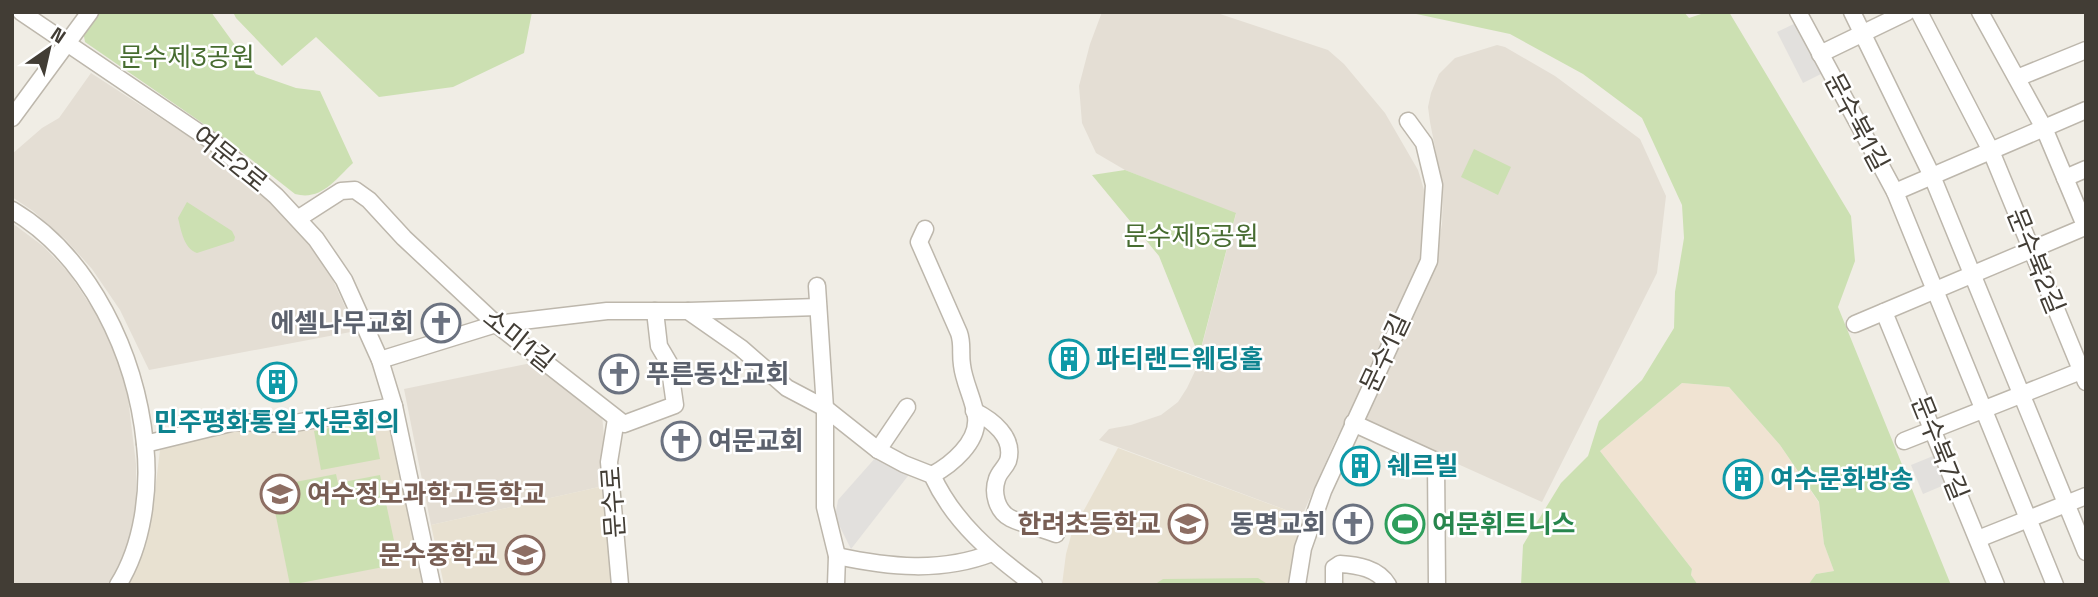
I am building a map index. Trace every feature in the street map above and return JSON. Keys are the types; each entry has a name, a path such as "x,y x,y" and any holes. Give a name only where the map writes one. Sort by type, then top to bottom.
{"street":[{"name":"여문2로","path":"21,12 216,144 299,218 316,239 344,281 380,360 394,406 432,585"},
{"path":"12,118 19,97 67,44 90,12"},
{"name":"문수북1길","path":"1798,12 1895,192 2086,110"},
{"name":"문수북1길","path":"1852,12 1932,176"},
{"path":"1820,54 1907,12"},
{"path":"1919,12 1992,150"},
{"path":"1855,324 2085,228 2044,128 1980,12"},
{"path":"2017,78 2086,50"},
{"name":"문수1길","path":"1297,585 1299,566 1310,527 1353,422 1429,261 1434,185 1424,143 1408,121"},
{"name":"문수북2길","path":"1904,441 2022,394 2084,374 1992,150"},
{"path":"2065,178 2086,169"},
{"path":"1932,176 2086,552"},
{"name":"소미1길","path":"299,218 341,191 355,190 369,200 404,238 496,324 616,419"},
{"path":"1895,192 2055,585"},
{"path":"12,210 50,239 68,257 103,308 129,371 141,416 146,483 133,553 118,585"},
{"path":"925,229 919,242 959,333 962,366 976,425 969,443 956,459 932,475"},
{"path":"817,286 825,408 825,508 836,556 836,585"},
{"name":"소미1길","path":"496,324 607,311 818,307"},
{"path":"616,419 626,424 675,405 669,363 659,346 655,311"},
{"path":"688,311 741,348 787,388 825,408 878,450 932,475 951,510 992,553 1034,585"},
{"name":"문수북7길","path":"1884,312 1996,585"},
{"path":"380,360 496,324"},
{"path":"145,444 235,422 289,424 394,406"},
{"path":"878,450 907,407"},
{"path":"974,411 993,422 1008,443 1008,460 995,483 1001,510 1011,518 1056,534"},
{"name":"문수로","path":"616,419 609,462 620,585"},
{"path":"1353,422 1436,461 1437,585"},
{"path":"1978,539 2086,496"},
{"path":"836,556 879,565 939,566 968,562 992,553"},
{"path":"1334,585 1334,568 1340,564 1357,565 1370,570 1383,578 1388,585"}],"shaded area":[{"path":"1102,12 1214,12 1328,50 1344,64 1385,113 1418,170 1428,203 1422,260 1371,376 1335,441 1302,516 1099,440 1109,429 1161,415 1178,402 1187,388 1196,369 1236,214 1125,170 1096,153 1082,123 1079,86"},
{"path":"1796,23 1823,73 1803,83 1777,32"},
{"path":"1497,45 1555,76 1640,139 1666,196 1657,273 1542,502 1369,424 1363,415 1438,246 1443,188 1428,107 1431,93 1439,74 1455,58"},
{"path":"91,73 225,160 265,196 309,243 331,276 356,331 149,370 120,310 92,269 66,240 33,211 12,197 12,154 42,128 59,118"},
{"path":"12,223 43,246 69,273 102,323 120,367 128,398 139,501 121,567 112,585 12,585"},
{"path":"536,362 602,414 608,485 431,525 404,389"},
{"path":"1682,383 1729,387 1780,445 1819,503 1824,544 1834,571 1816,574 1808,585 1698,585 1691,575 1692,569 1600,451"},
{"name":"여수정보과학고등학교","path":"388,414 424,585 128,585 139,558 153,507 160,450 227,430"},
{"name":"한려초등학교","path":"1118,448 1302,516 1290,585 1062,585 1072,532"},
{"path":"1938,454 1949,483 1923,494 1911,465"},
{"path":"877,456 911,472 851,549 835,517 838,500"},
{"name":"문수중학교","path":"608,485 616,585 444,585 431,525"}],"green space":[{"name":"문수제3공원","path":"97,12 211,12 256,74 296,88 320,91 353,163 320,192 295,194 224,138 85,42 83,31"},
{"path":"233,12 532,12 524,53 453,87 379,97 316,37 282,66"},
{"path":"1407,12 1684,12 1689,18 1707,12 1729,12 1851,216 1855,261 1838,307 1951,585 1808,585 1816,574 1834,571 1824,544 1819,502 1780,445 1729,387 1682,383 1600,451 1692,569 1691,575 1698,585 1521,585 1523,545 1561,483 1588,456 1599,421 1642,380 1674,328 1675,292 1684,238 1682,205 1642,118 1583,74 1510,34"},
{"path":"1474,149 1511,167 1498,195 1461,177"},
{"name":"문수제5공원","path":"1125,170 1236,213 1199,356 1159,256 1092,175"},
{"path":"187,202 232,231 234,241 197,253 189,248 178,218"},
{"path":"372,420 380,459 321,470 314,431"},
{"path":"336,474 338,483 380,475 399,564 290,585 270,487"},
{"path":"1258,578 1269,585 1154,585 1163,579"}],"place":[{"name":"에셀나무교회","path":"441,323"},
{"name":"파티랜드웨딩홀","path":"1069,359"},
{"name":"푸른동산교회","path":"619,374"},
{"name":"민주평화통일 자문회의","path":"277,382"},
{"name":"여문교회","path":"681,441"},
{"name":"쉐르빌","path":"1360,466"},
{"name":"여수문화방송","path":"1743,479"},
{"name":"여수정보과학고등학교","path":"280,494"},
{"name":"한려초등학교","path":"1188,524"},
{"name":"동명교회","path":"1353,524"},
{"name":"여문휘트니스","path":"1405,524"},
{"name":"문수중학교","path":"525,555"}]}
